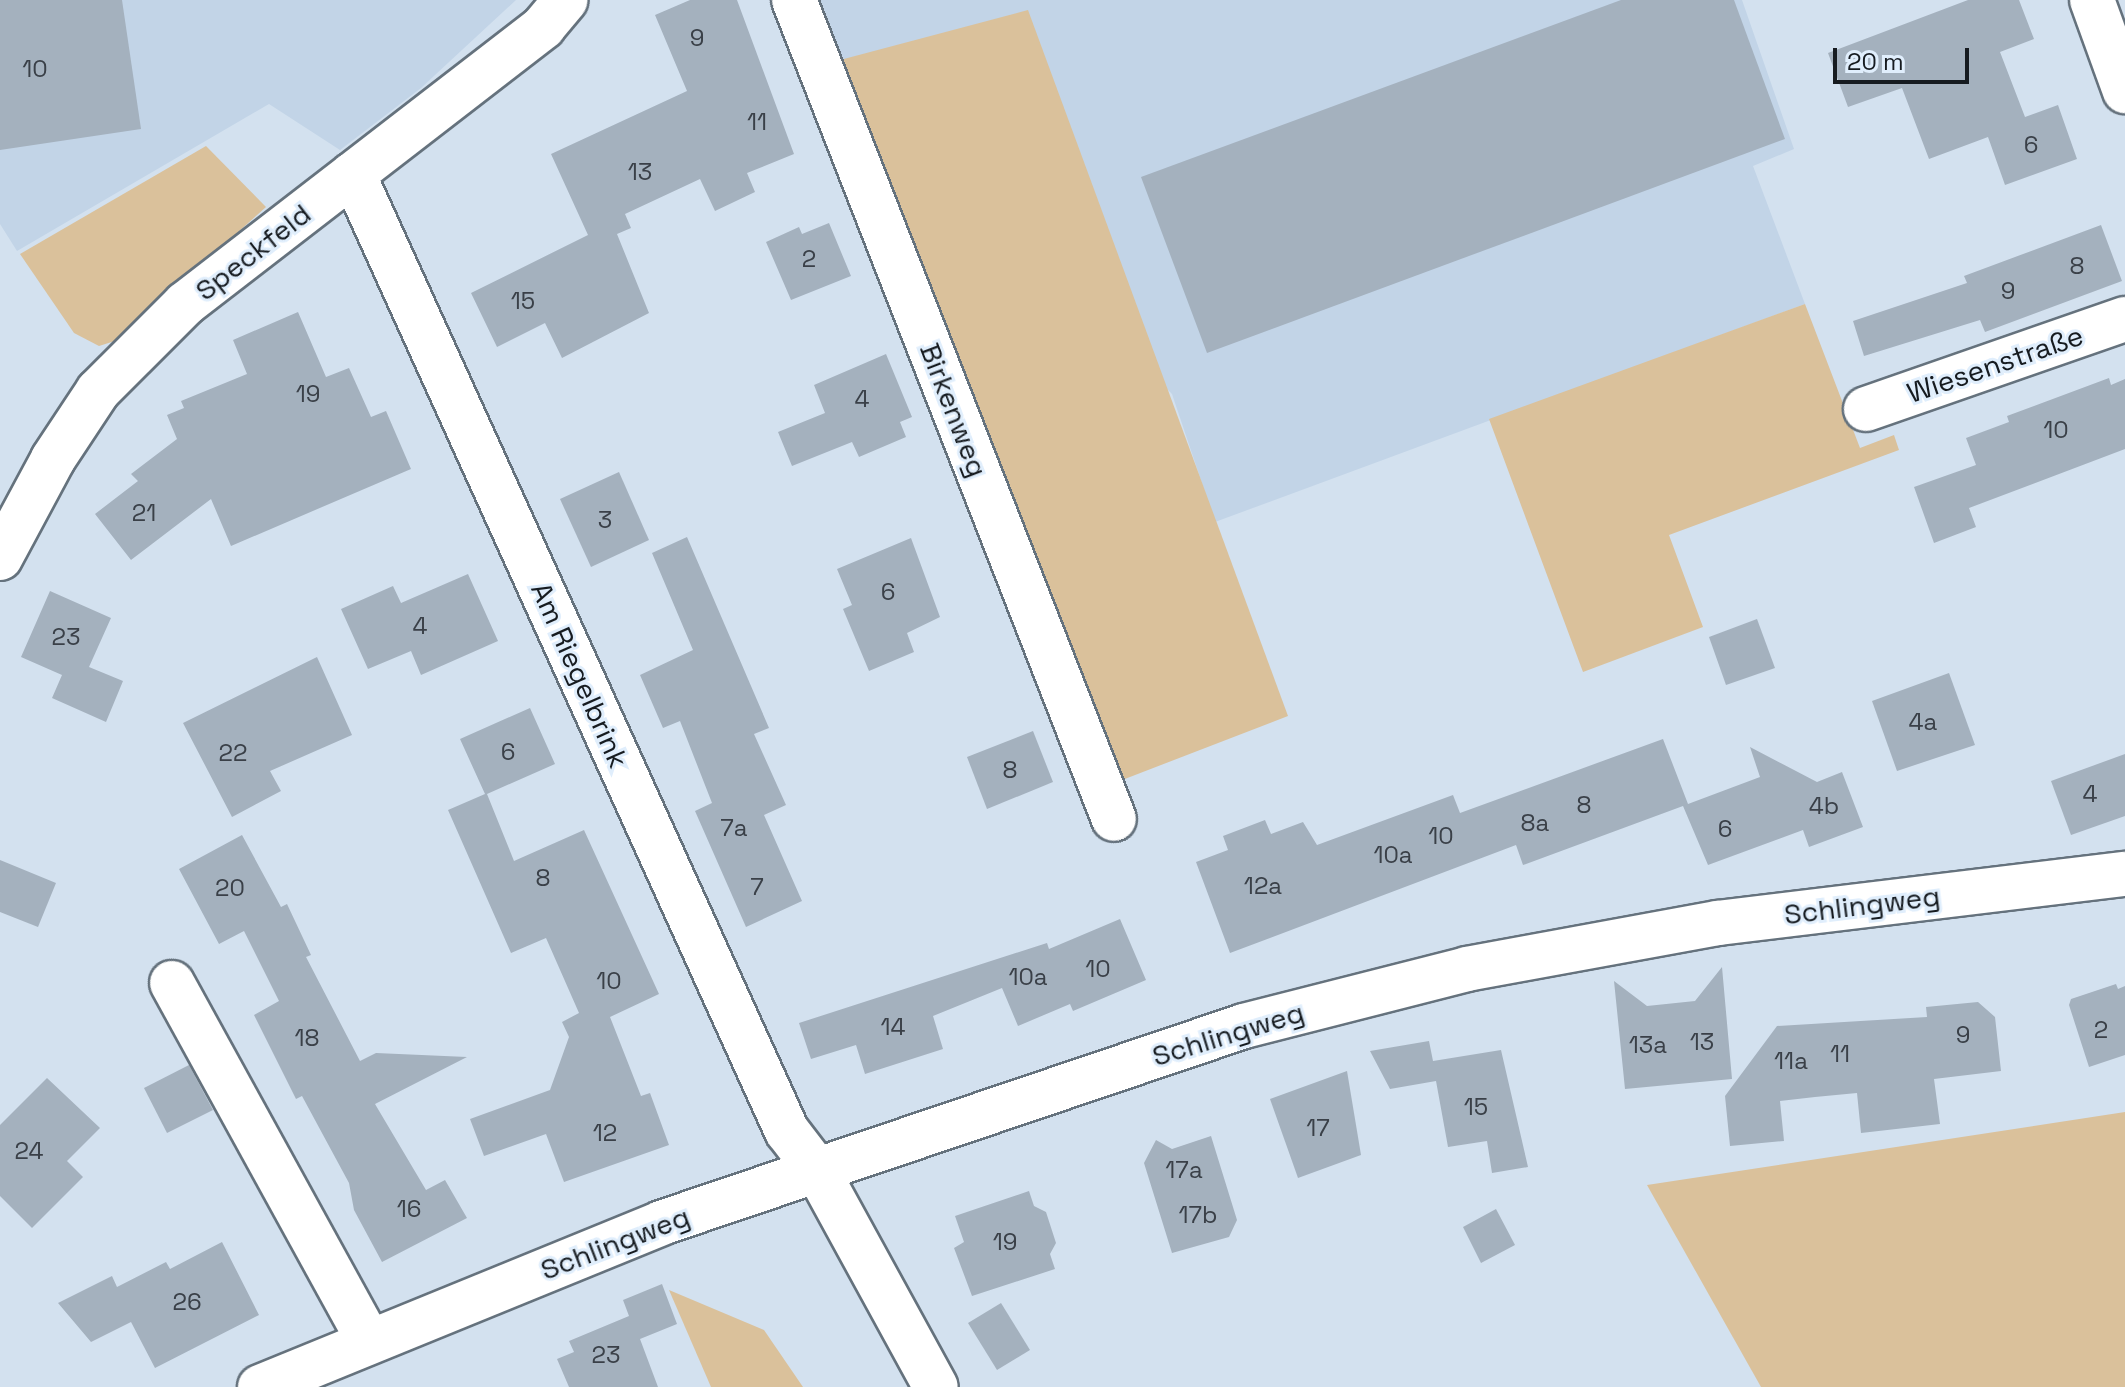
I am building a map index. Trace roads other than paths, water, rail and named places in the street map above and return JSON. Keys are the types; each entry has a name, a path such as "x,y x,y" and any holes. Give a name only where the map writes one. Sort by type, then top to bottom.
{"street":[{"name":"Speckfeld","path":"0,558 53,459 98,391 185,304 543,27 566,0"},
{"name":"Birkenweg","path":"794,0 1114,819"},
{"path":"2092,0 2125,91"},
{"name":"Am Riegelbrink","path":"353,174 787,1131 817,1170 936,1387"},
{"name":"Wiesenstraße","path":"1866,409 2125,319"},
{"name":"Schlingweg","path":"260,1387 661,1223 1244,1026 1467,969 1718,923 2125,874"},
{"path":"172,983 369,1341"}]}
